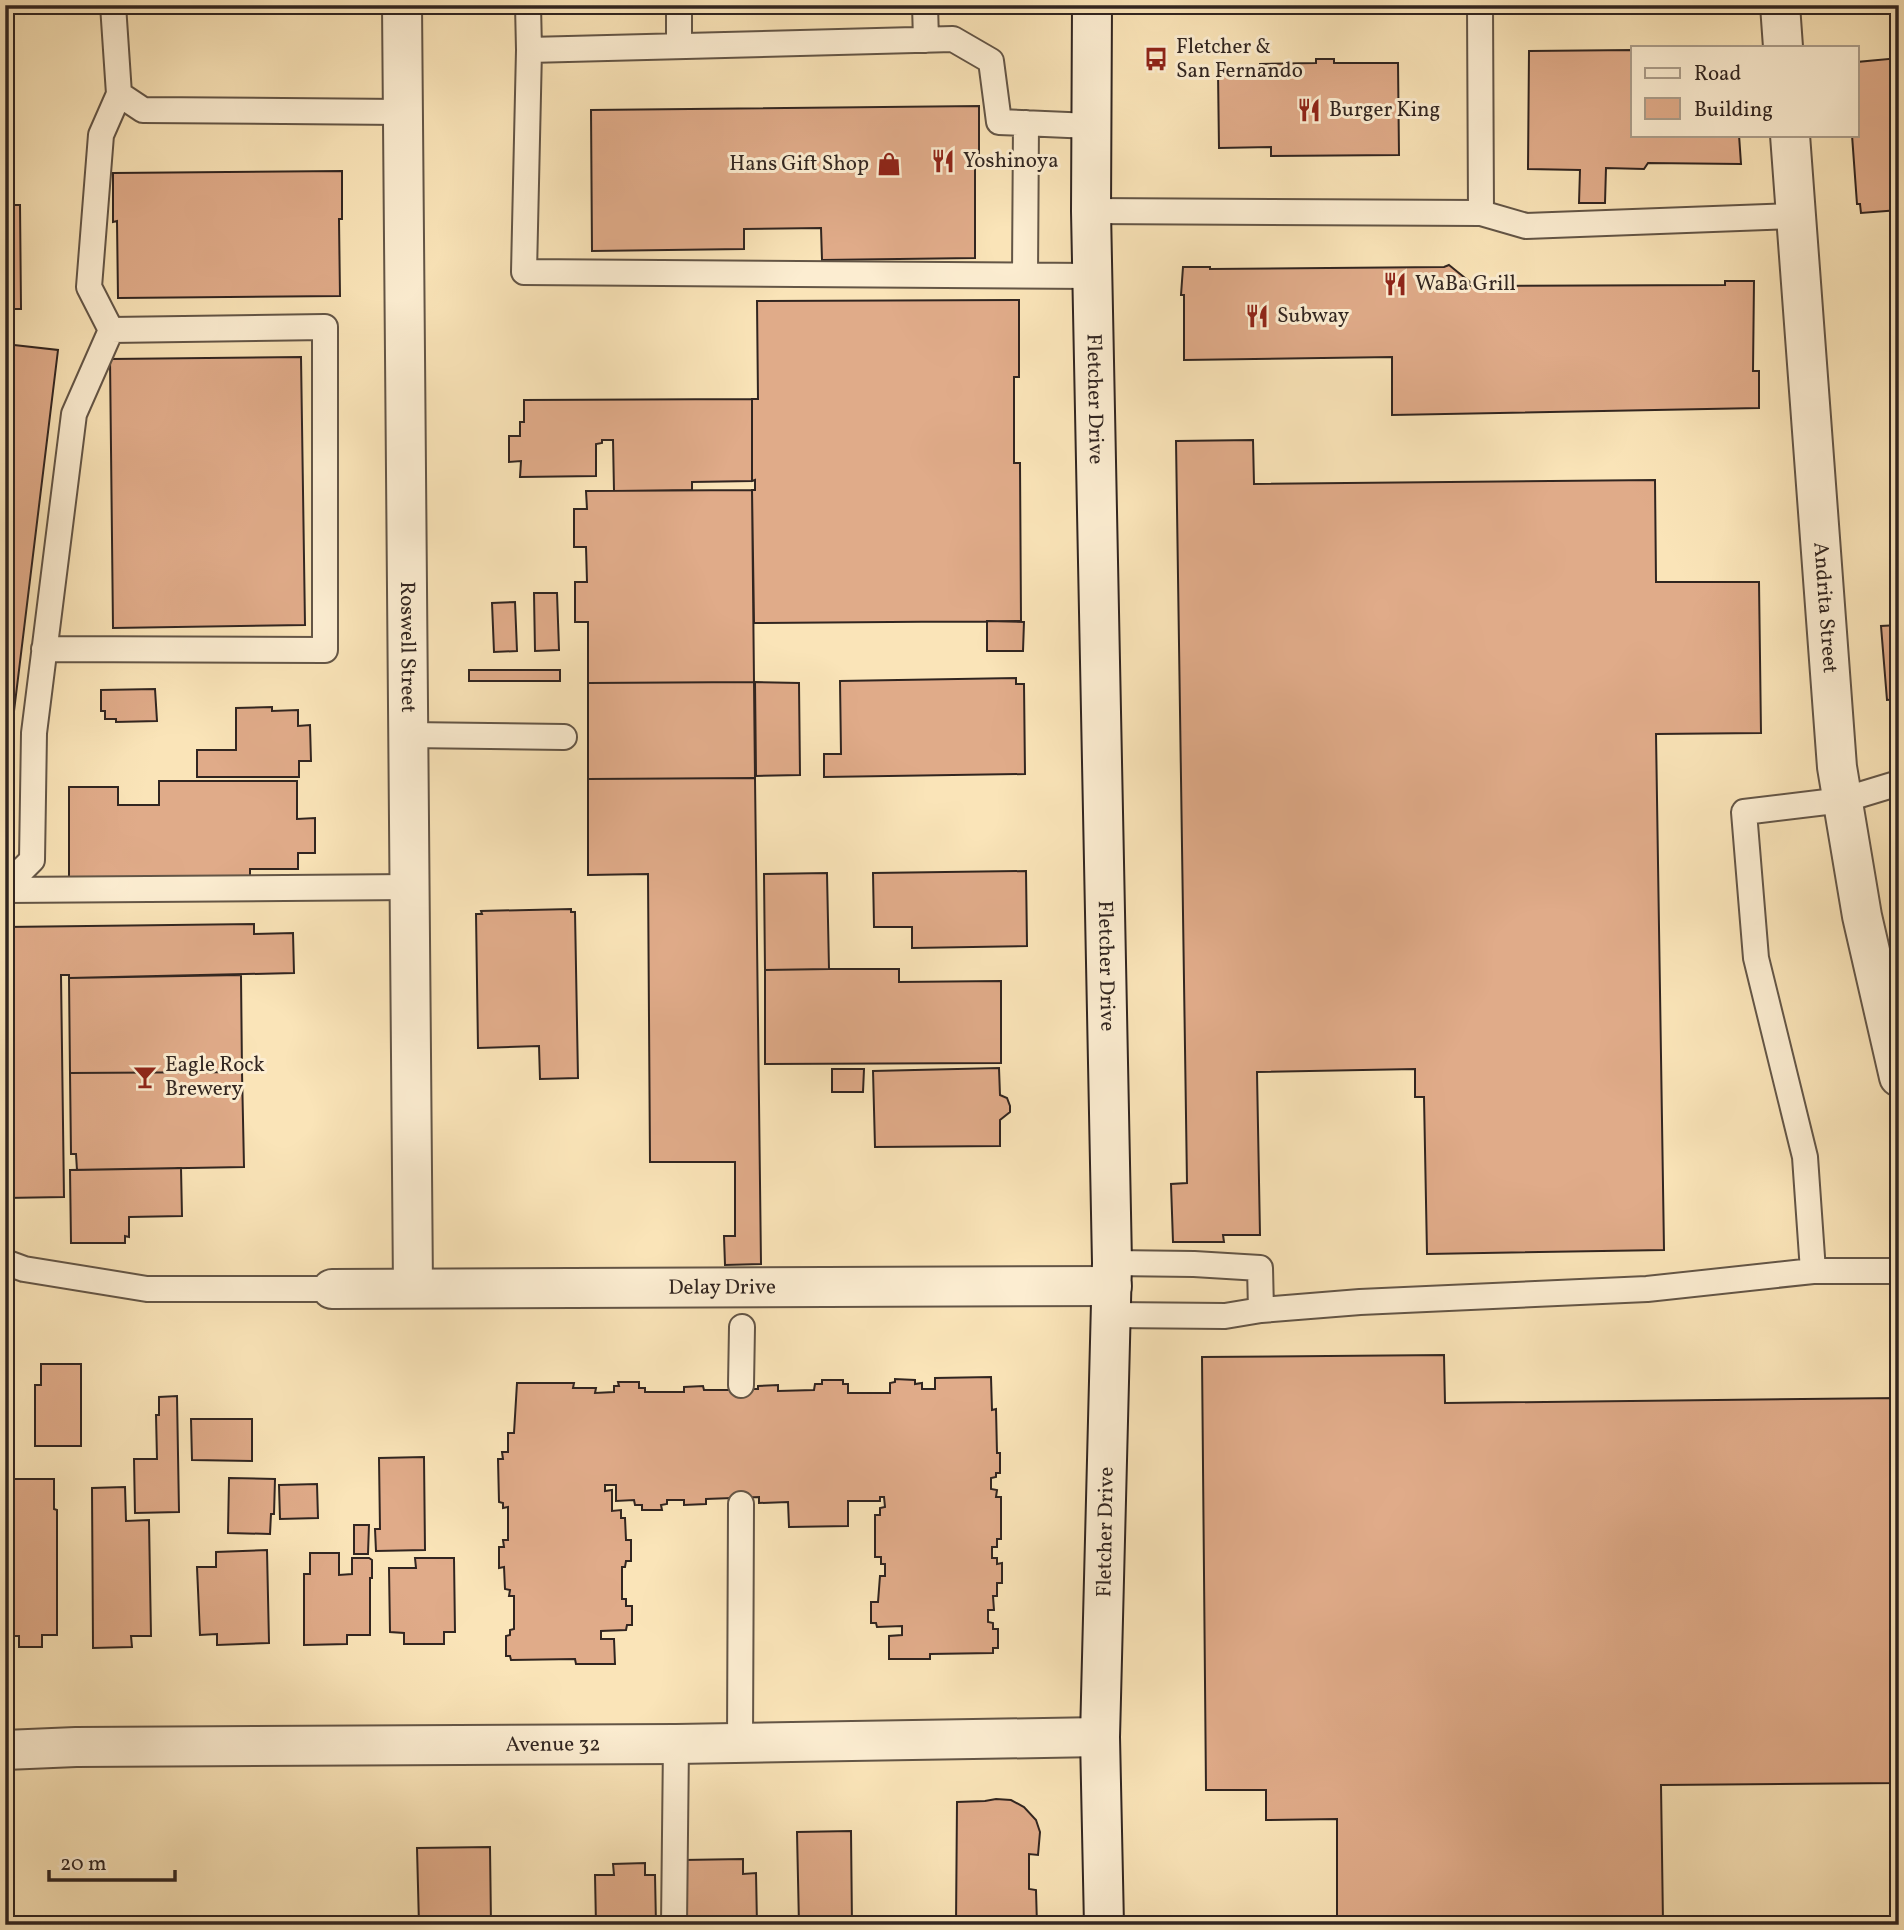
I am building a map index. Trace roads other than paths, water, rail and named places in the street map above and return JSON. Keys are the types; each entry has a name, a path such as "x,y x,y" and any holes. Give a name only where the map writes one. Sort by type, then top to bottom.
{"street":[{"name":"Roswell Street","path":"402,5 413,1288"},
{"name":"Fletcher Drive","path":"1091,5 1092,276 1112,1288 1100,1737 1104,1925"},
{"path":"1780,5 1783,46"},
{"name":"Andrita Street","path":"1790,136 1837,767 1862,916 1899,1077"},
{"name":"Delay Drive","path":"332,1289 1112,1288"},
{"name":"Avenue 32","path":"5,1750 76,1747 676,1744 1100,1737"}],"lane":[{"path":"111,330 89,287 101,135 119,93 113,5"},
{"path":"528,5 524,272 1092,276"},
{"path":"679,5 679,46"},
{"path":"925,5 926,40"},
{"path":"1480,5 1481,214"},
{"path":"529,50 953,39 991,61 999,122 1091,126"},
{"path":"119,93 143,110 402,112"},
{"path":"1025,275 1026,123"},
{"path":"1091,211 1481,214 1525,226 1796,216"},
{"path":"44,649 325,650 326,327 111,330"},
{"path":"5,888 32,860 34,733 74,414 111,330"},
{"path":"408,735 564,737"},
{"path":"1813,1271 1805,1157 1756,958 1744,812 1843,800 1899,783"},
{"path":"5,888 410,887"},
{"path":"5,1262 24,1269 148,1289 332,1289"},
{"path":"1112,1288 1194,1264 1260,1268 1261,1310"},
{"path":"1112,1288 1225,1316 1261,1310 1360,1302 1647,1289 1813,1271 1899,1271"},
{"path":"741,1385 742,1327"},
{"path":"740,1743 741,1503"},
{"path":"674,1925 676,1744"}],"place":[{"name":"Fletcher & San Fernando","path":"1156,59"},
{"name":"Burger King","path":"1309,110"},
{"name":"Yoshinoya","path":"943,161"},
{"name":"Hans Gift Shop","path":"889,164"},
{"name":"WaBa Grill","path":"1395,284"},
{"name":"Subway","path":"1257,316"},
{"name":"Eagle Rock Brewery","path":"145,1077"}]}
